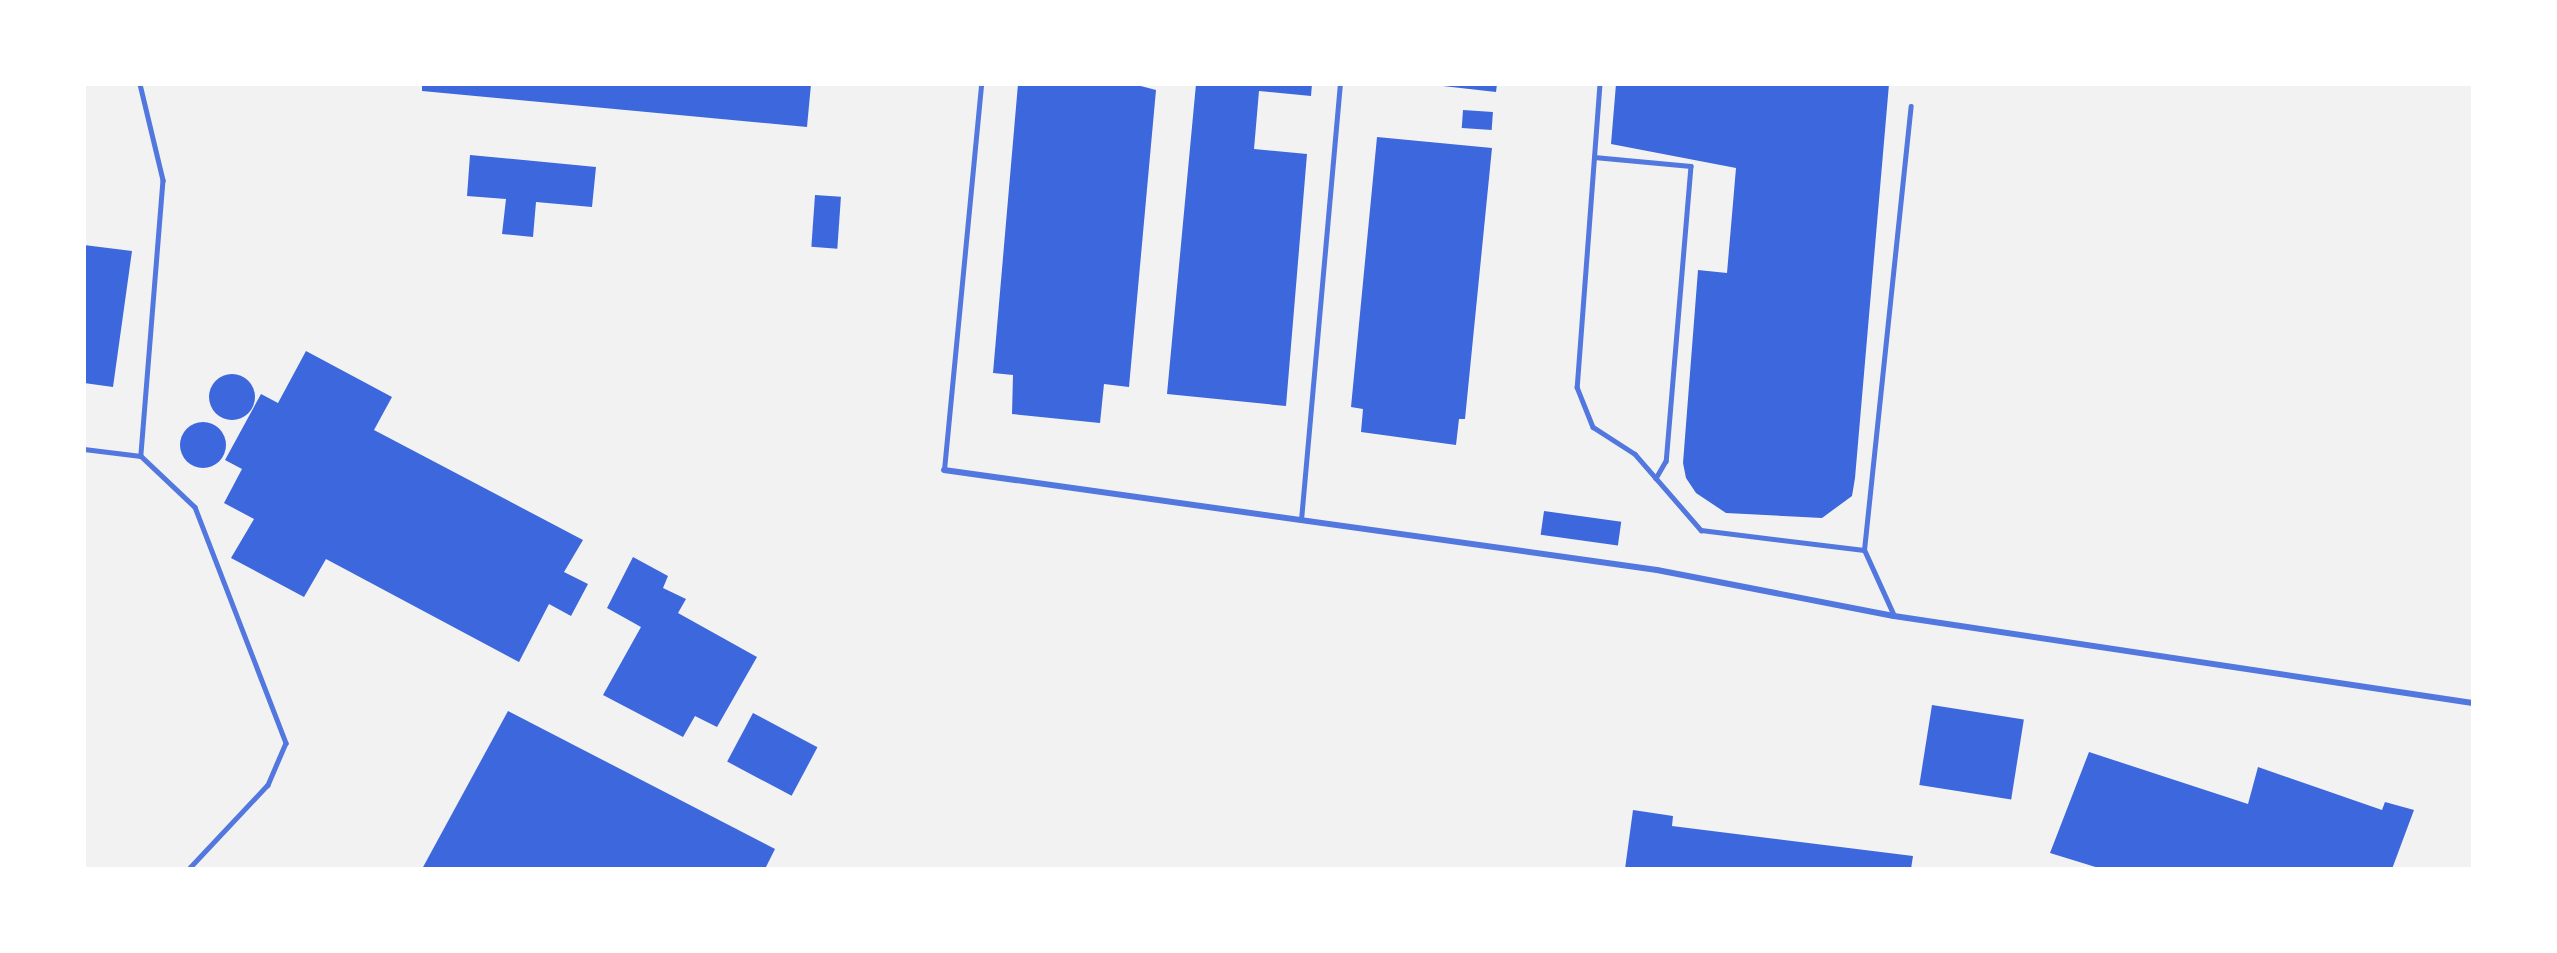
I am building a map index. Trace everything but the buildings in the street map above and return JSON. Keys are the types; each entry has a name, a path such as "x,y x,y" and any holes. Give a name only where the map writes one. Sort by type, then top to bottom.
{"street":[{"path":"944,470 1657,570 1894,616 2473,703"}],"lane":[{"path":"140,84 163,180 141,456"},
{"path":"944,470 981,84"},
{"path":"1301,520 1340,84"},
{"path":"1600,84 1577,387 1593,427 1635,454 1701,530 1864,550"},
{"path":"1894,616 1864,550 1911,106"},
{"path":"1594,157 1691,166 1666,461 1656,478"},
{"path":"84,449 141,456 195,507 286,744 268,785 189,869"}]}
